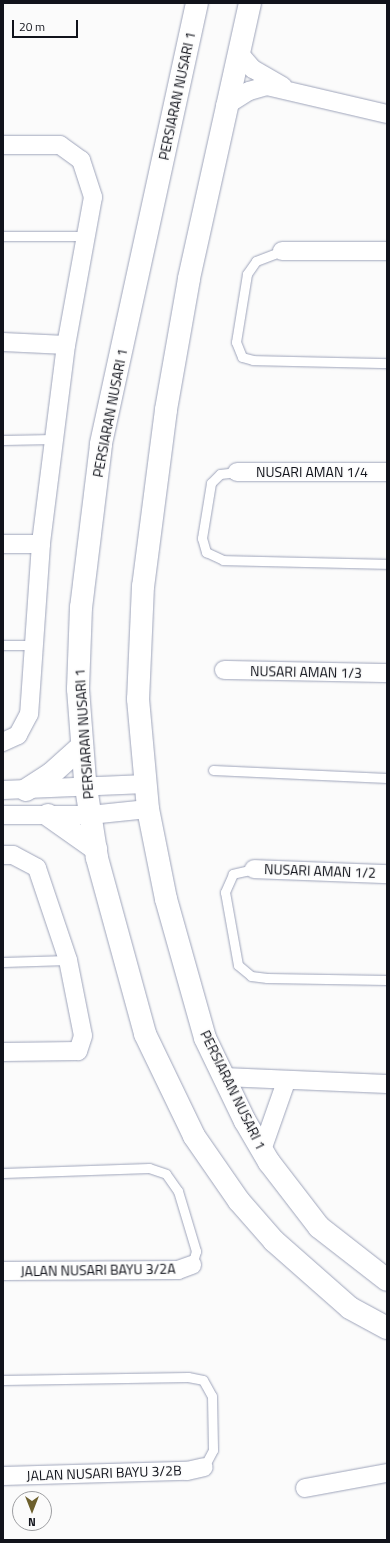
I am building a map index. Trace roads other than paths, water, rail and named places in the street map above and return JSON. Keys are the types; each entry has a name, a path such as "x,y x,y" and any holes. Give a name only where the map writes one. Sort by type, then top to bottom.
{"main road":[{"name":"PERSIARAN NUSARI 1","path":"197,3 101,445 81,608 78,689 86,788 96,849 145,1034 194,1136 239,1201 274,1241 350,1308 387,1328"},
{"name":"PERSIARAN NUSARI 1","path":"250,3 225,106 166,410 143,586 138,699 148,809 166,899 191,991 205,1038 224,1077 262,1150 319,1227 387,1280"},
{"path":"26,790 51,774 82,746"},
{"path":"48,815 96,849"}],"street":[{"path":"238,52 253,69 298,95"},
{"path":"225,106 248,90 267,86 298,95 387,114"},
{"path":"3,145 60,145 81,160 94,197 66,345 54,439 41,544 29,714 11,739"},
{"path":"282,251 387,251"},
{"path":"3,342 66,345"},
{"name":"NUSARI AMAN 1/4","path":"237,472 387,472"},
{"path":"3,544 41,544"},
{"name":"NUSARI AMAN 1/3","path":"224,670 387,674"},
{"path":"3,790 86,788 146,784"},
{"path":"3,815 90,814 148,809"},
{"path":"3,855 13,855 37,868 68,960 83,1036 78,1051 3,1052"},
{"name":"NUSARI AMAN 1/2","path":"254,869 387,874"},
{"path":"224,1077 286,1082 387,1084"},
{"path":"262,1150 286,1082"},
{"name":"JALAN NUSARI BAYU 3/2A","path":"3,1271 178,1270 192,1265"},
{"name":"JALAN NUSARI BAYU 3/2B","path":"3,1476 186,1471 204,1467"},
{"path":"305,1488 387,1473"}],"lane":[{"path":"3,236 86,236"},
{"path":"282,251 256,260 247,274 236,342 242,357 253,360 387,363"},
{"path":"3,440 54,439"},
{"path":"237,472 220,474 211,483 202,538 206,552 223,560 387,564"},
{"path":"3,645 34,645"},
{"path":"213,770 387,778"},
{"path":"254,869 233,874 225,892 238,965 251,976 267,978 387,980"},
{"path":"3,962 68,960"},
{"path":"3,1173 149,1168 166,1174 178,1191 196,1251 192,1265"},
{"path":"3,1380 188,1377 203,1380 212,1396 213,1450 204,1467"}]}
